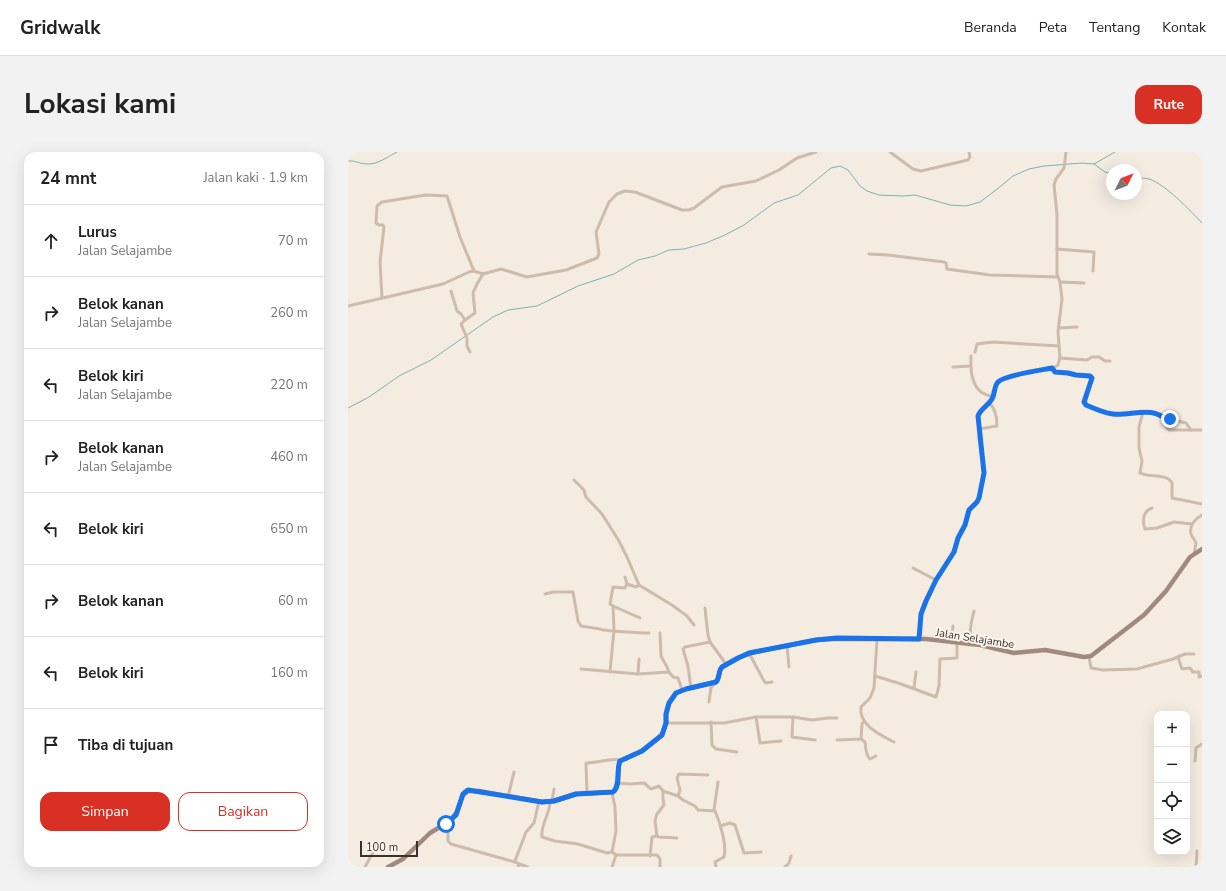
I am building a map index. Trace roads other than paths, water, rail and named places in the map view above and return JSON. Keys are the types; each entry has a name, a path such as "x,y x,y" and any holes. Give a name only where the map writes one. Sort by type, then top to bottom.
{"street":[{"path":"348,306 443,284 461,275 474,271 483,274 501,269 527,277 566,270 598,258 599,254 596,238 597,229 613,197 623,192 628,191 640,193 682,210 689,210 694,208 722,187 747,184 756,181 778,170 796,158 816,152"},
{"path":"890,152 913,169 921,171 968,160 970,157 969,152"},
{"path":"919,639 921,614 929,592 954,552 958,538 965,525 969,510 979,498 984,473 978,428 979,414 993,397 996,384 1001,380 1036,370 1052,368 1057,366 1060,358 1058,328 1062,299 1058,277 1057,215 1054,185 1056,179 1064,168 1066,152"},
{"path":"382,298 380,262 384,227 383,225 376,224 377,206 382,202 426,195 447,196 458,231 474,271"},
{"path":"1057,249 1094,253 1093,271"},
{"path":"869,254 944,262 946,263 947,269 984,274 1058,277"},
{"path":"470,352 467,346 467,338 460,326 465,320 475,313 473,293 483,274"},
{"path":"1060,282 1084,283"},
{"path":"451,291 457,311 465,320"},
{"path":"1058,328 1077,327"},
{"path":"975,352 977,344 993,342 1059,346"},
{"path":"971,356 973,379 978,389 993,397"},
{"path":"1060,358 1087,360 1092,357 1099,357 1105,361 1110,361"},
{"path":"953,367 971,366"},
{"path":"1052,368 1055,372 1091,377 1089,390 1084,402 1086,405 1104,412 1115,414 1143,412 1156,413 1167,421 1169,430 1202,430"},
{"path":"978,428 997,426 994,409 992,404 989,403"},
{"path":"1143,412 1139,427 1139,448 1142,461 1140,473 1144,475 1167,478 1172,483 1172,498 1202,504"},
{"path":"1167,421 1170,419 1186,423 1191,430"},
{"path":"574,480 584,490 586,497 602,514 619,541 639,585 672,605 687,616 694,625"},
{"path":"1152,508 1148,509 1144,514 1145,529 1157,528 1174,522 1192,524"},
{"path":"1194,554 1196,543 1191,535 1192,524 1194,520 1202,515"},
{"path":"1194,654 1185,654 1143,668 1103,670 1091,668 1089,656 1096,653 1148,612 1164,594 1187,561 1202,549"},
{"path":"913,568 936,580"},
{"path":"625,577 625,588 612,588 609,603 640,618"},
{"path":"626,584 636,588 639,585"},
{"path":"544,594 553,592 572,592 574,594 577,616 580,625 603,631 614,630 634,633 649,633"},
{"path":"610,672 614,630 613,606"},
{"path":"706,608 710,642 726,664 720,670 718,680 714,682 714,685 710,688 709,702"},
{"path":"970,645 971,624 974,611"},
{"path":"951,643 953,626"},
{"path":"660,632 661,656 665,661 669,672 674,677 678,678 682,690"},
{"name":"Jalan Selajambe","path":"726,664 749,653 827,639 919,639 957,644 980,645 1014,653 1045,650 1089,656"},
{"path":"877,639 873,693 861,709 862,716 864,721 876,733 894,742"},
{"path":"691,688 688,666 683,649 710,642"},
{"path":"875,676 914,688 936,697 940,686 940,659 957,658 957,644"},
{"path":"787,645 789,668"},
{"path":"749,653 764,682 772,682"},
{"path":"1178,657 1182,669 1190,668 1193,672 1199,672 1199,677 1202,676"},
{"path":"638,674 639,659"},
{"path":"581,669 638,674 669,672"},
{"path":"914,688 916,672"},
{"path":"587,793 586,763 598,763 610,759 622,760 639,753 656,741 664,732 667,710 671,699 676,693 682,690 714,682"},
{"path":"666,723 724,723 756,717 793,717 812,720 837,718"},
{"path":"756,717 760,743 781,741"},
{"path":"793,717 792,737 815,740"},
{"path":"864,721 862,724 861,739 865,743 868,757 870,759 876,756"},
{"path":"711,722 712,745 716,749 738,752"},
{"path":"837,740 861,739"},
{"path":"1195,761 1196,748 1202,744"},
{"path":"388,867 403,859 430,833 448,822 456,815 463,794 466,791 478,791 539,802 551,801 574,794 612,793 616,790 618,766 622,760"},
{"path":"508,796 514,772"},
{"path":"678,796 680,790 677,778 679,774 708,775"},
{"path":"716,867 715,862 723,858 725,855 720,826 714,810 718,782"},
{"path":"617,783 644,783 651,789 659,786 663,791 678,796 695,806 698,810 714,810"},
{"path":"554,789 542,837 555,841 578,844 603,852 612,852 616,855 658,856 660,859 660,867"},
{"path":"657,836 655,821 657,814 664,805 663,791"},
{"path":"612,793 615,807 616,831 612,852"},
{"path":"515,862 526,832 534,823 539,802"},
{"path":"448,822 448,841 451,844 528,867"},
{"path":"720,826 730,823 735,825 744,853 761,852"},
{"path":"650,856 652,837 677,838"},
{"path":"365,867 378,843"},
{"path":"1196,867 1197,851"},
{"path":"612,867 616,855"},
{"path":"785,867 789,863 791,856"}],"waterway":[{"path":"348,161 371,164 379,162 397,152"},
{"path":"348,408 369,397 399,376 431,360 493,317 508,310 537,306 578,286 614,274 638,260 655,256 669,250 684,249 706,243 725,235 744,225 774,203 798,195 831,168 840,166 848,170 860,186 867,191 879,195 915,195 950,205 966,206 980,202 1013,176 1029,169 1044,166 1082,163 1094,164 1115,152"},
{"path":"1094,164 1106,172"},
{"path":"1142,178 1149,179 1162,186 1177,198 1202,223"}]}
